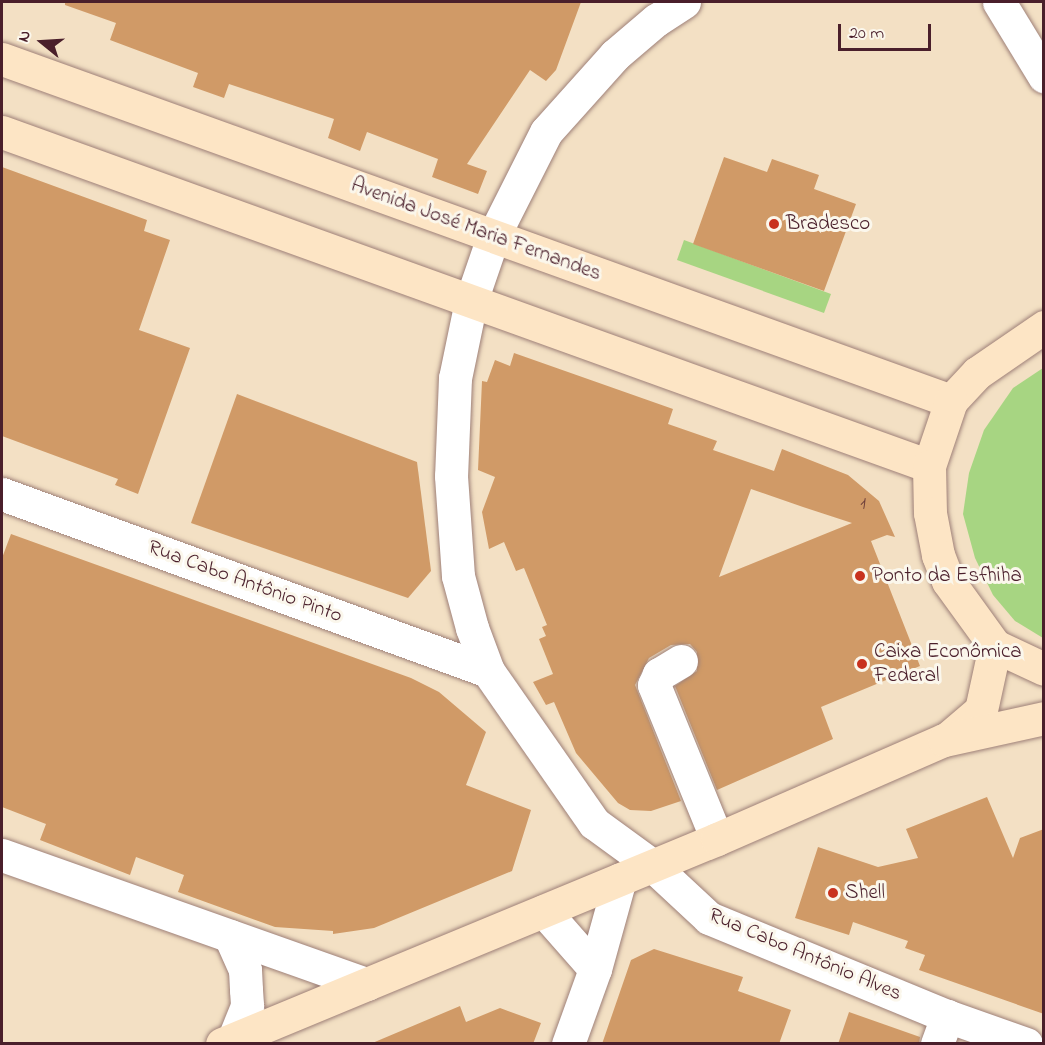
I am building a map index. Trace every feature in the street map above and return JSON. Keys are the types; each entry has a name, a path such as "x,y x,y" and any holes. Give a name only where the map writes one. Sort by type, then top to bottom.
{"main road":[{"name":"Avenida José Maria Fernandes","path":"2,59 951,401"},
{"path":"2,132 929,466"},
{"path":"1044,327 977,373 951,401 929,466 930,513 938,555 963,605 995,646 1044,669"},
{"path":"944,740 981,711 995,646"},
{"path":"228,1041 717,839 944,740 1044,718"}],"street":[{"name":"Rua Cabo Antônio Alves","path":"684,2 656,20 615,55 546,132 493,237 471,301 455,378 452,518 458,576 488,671 594,823 652,866 709,918 942,1030 1026,1044"},
{"path":"999,2 1044,76"},
{"name":"Rua Cabo Antônio Pinto","path":"2,494 488,671"},
{"path":"681,661 659,674 654,685 717,839"},
{"path":"2,855 367,984"},
{"path":"568,1044 595,969 620,879"},
{"path":"544,911 595,969"},
{"path":"228,1041 247,1005 245,970 230,936"}],"green space":[{"path":"684,240 831,294 824,313 677,260"},
{"path":"1043,368 1043,638 1015,621 993,595 975,558 963,514 969,473 984,430 1013,388"}],"building":[{"path":"65,2 581,2 556,70 546,81 530,70 467,164 487,171 478,194 432,177 438,159 367,132 360,151 328,138 334,119 229,84 224,98 193,87 198,73 110,40 116,23 65,5"},
{"name":"Bradesco","path":"724,157 767,172 772,159 819,175 814,189 856,204 824,291 693,244"},
{"path":"2,167 147,220 144,231 170,240 139,330 190,348 138,494 115,485 118,479 2,436"},
{"path":"514,353 673,409 668,424 717,441 713,450 774,471 782,449 848,475 879,501 895,537 887,535 871,541 920,666 821,707 833,739 717,790 675,686 697,671 697,652 690,644 671,645 649,658 635,685 681,801 651,811 630,810 618,803 576,753 554,702 546,705 533,682 553,674 539,639 546,636 542,627 547,625 524,568 516,571 504,542 489,549 482,512 495,477 478,470 482,381 487,382 495,360 510,366","holes":["751,489 852,523 719,577"]},
{"path":"237,394 417,462 431,571 408,598 191,523"},
{"path":"11,534 411,678 439,692 486,732 466,785 531,810 512,871 374,928 333,934 333,931 275,927 178,892 184,875 136,857 130,875 40,840 46,824 2,807 2,558"},
{"path":"987,797 1013,858 1020,838 1044,829 1044,1014 919,970 925,955 905,948 908,941 853,922 849,935 795,918 818,847 878,867 918,858 906,829"},
{"path":"654,949 743,977 738,991 791,1010 779,1044 602,1044 631,960"},
{"path":"460,1006 466,1022 500,1008 541,1023 533,1044 370,1044"},
{"path":"849,1012 920,1037 919,1044 838,1044"}],"place":[{"name":"Bradesco","path":"774,224"},
{"name":"Ponto da Esfhiha","path":"860,576"},
{"name":"Caixa Econômica Federal","path":"862,664"},
{"name":"Shell","path":"833,893"}]}
